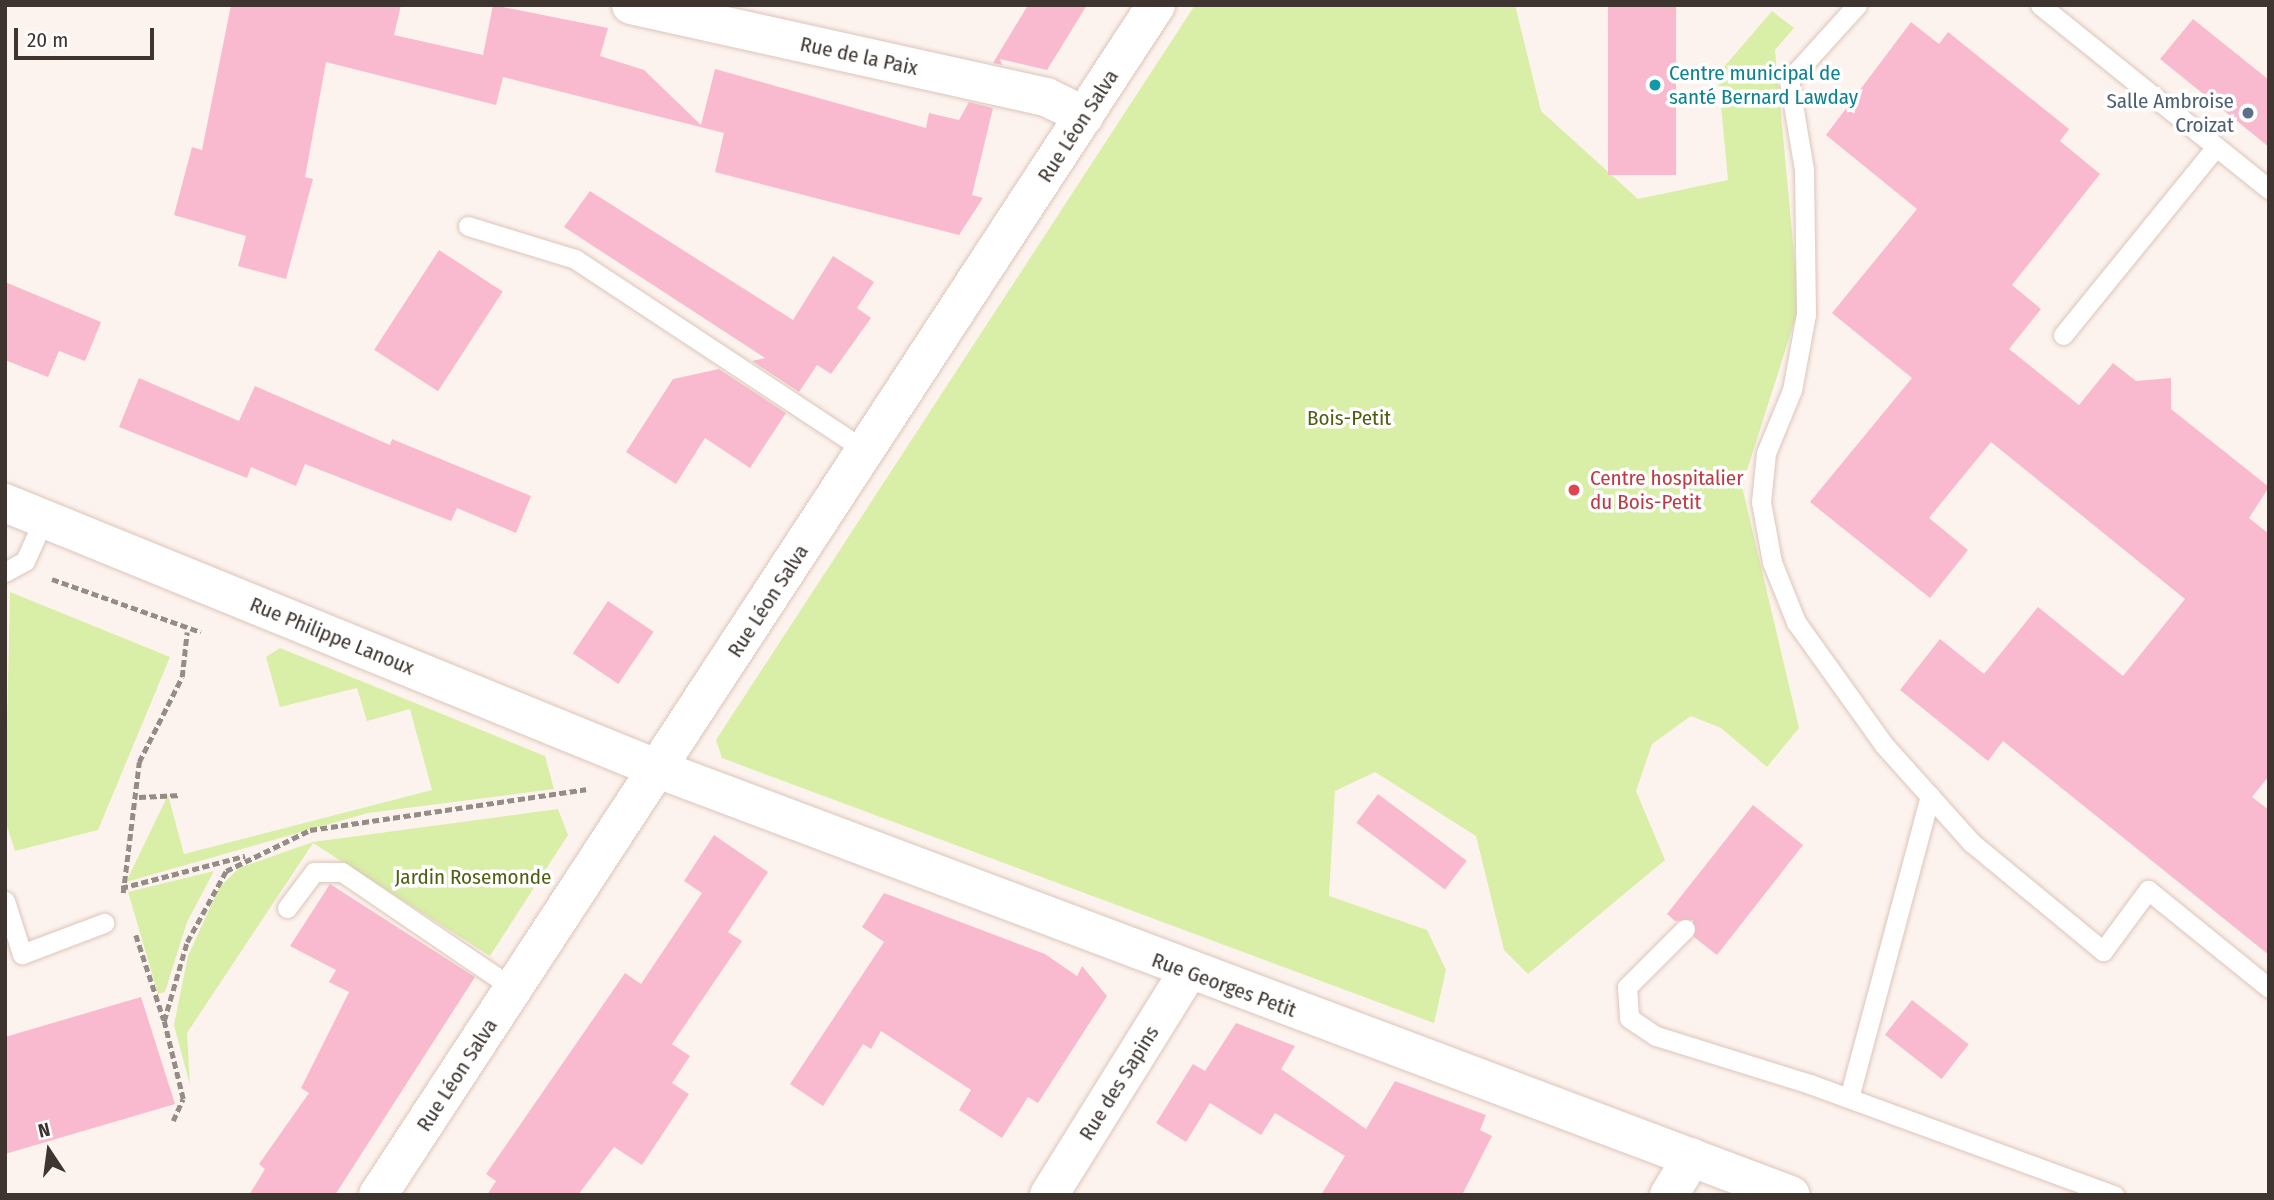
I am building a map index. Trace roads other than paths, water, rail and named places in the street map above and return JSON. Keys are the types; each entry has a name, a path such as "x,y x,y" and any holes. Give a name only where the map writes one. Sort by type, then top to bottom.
{"street":[{"name":"Rue de la Paix","path":"631,5 1046,97 1085,116"},
{"name":"Rue Léon Salva","path":"378,1195 1156,5"},
{"name":"Rue Philippe Lanoux","path":"5,503 658,769"},
{"name":"Rue Georges Petit","path":"658,769 1188,972 1791,1195"},
{"name":"Rue des Sapins","path":"1049,1195 1188,972"},
{"path":"1669,1195 1692,1157"}],"lane":[{"path":"1857,5 1789,80 1804,170 1806,314 1792,390 1766,453 1762,502 1772,562 1796,622 1884,745 1972,843 2103,951 2148,890 2269,988"},
{"path":"2040,5 2269,189"},
{"path":"2063,335 2216,147"},
{"path":"468,226 575,259 865,450"},
{"path":"5,572 25,561 44,519"},
{"path":"1849,1098 1930,796"},
{"path":"287,908 314,872 342,872 514,989"},
{"path":"5,901 22,954 104,923"},
{"path":"1685,929 1627,987 1629,1018 1656,1036 1849,1098 2103,1193"}],"place":[{"name":"Centre municipal de santé Bernard Lawday","path":"1655,85"},
{"name":"Salle Ambroise Croizat","path":"2248,113"},
{"name":"Centre hospitalier du Bois-Petit","path":"1574,490"}],"park label":[{"name":"Bois-Petit","path":"1349,418"},
{"name":"Jardin Rosemonde","path":"473,877"}]}
